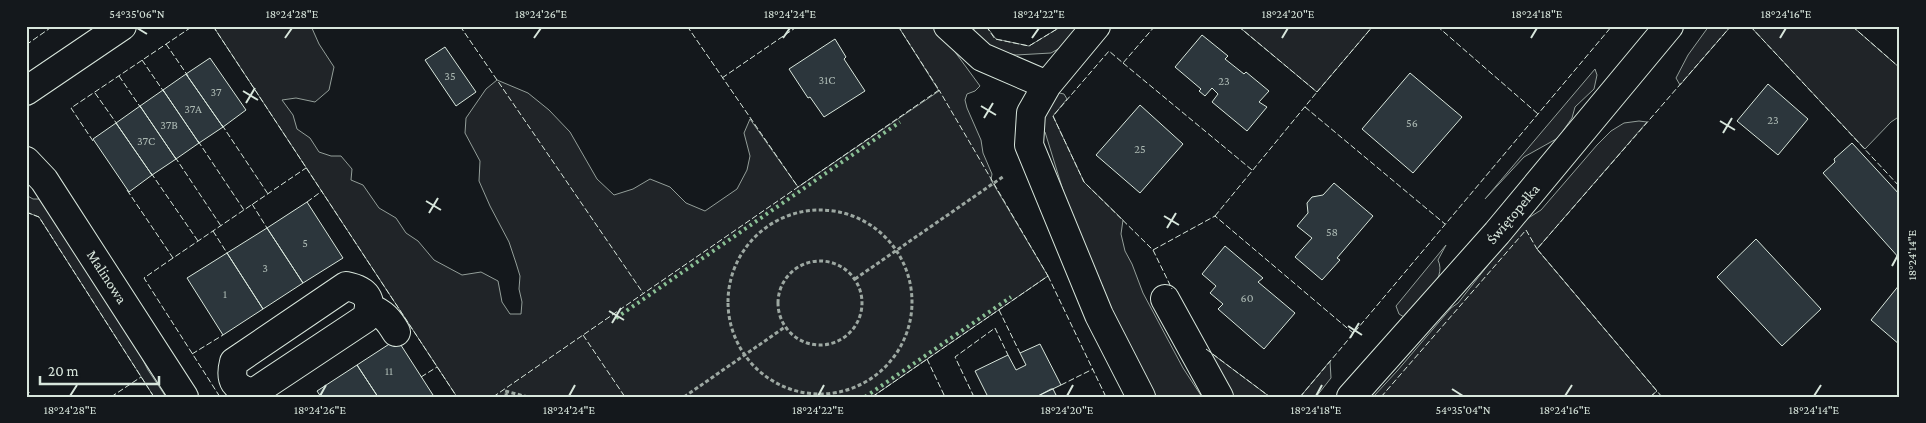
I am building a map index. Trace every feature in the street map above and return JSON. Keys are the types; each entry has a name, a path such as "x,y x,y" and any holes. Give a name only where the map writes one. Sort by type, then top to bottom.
{"street":[{"path":"26,91 122,26"},
{"path":"948,26 982,57 1047,85"},
{"path":"1096,26 1047,85 1031,113 1029,145 1099,315 1141,397"},
{"name":"Świętopełka","path":"1351,397 1497,233 1669,26"},
{"name":"Malinowa","path":"26,161 44,180 184,397"},
{"path":"346,286 357,288 367,296 370,308 366,318 249,395 235,383 231,373 234,362 346,286"},
{"path":"1166,299 1219,397"},
{"path":"370,308 381,312 389,320 396,332"}],"path":[{"path":"855,279 1033,156"},
{"path":"824,210 839,212 866,222 879,232 895,251 905,266 908,280 911,297 909,324 898,351 889,363 865,383 821,394 792,390 764,375 744,355 732,330 729,315 730,285 735,268 750,244 772,224 798,213 824,210"},
{"path":"816,261 831,262 844,269 855,279 860,291 862,304 860,317 854,329 844,338 832,344 812,344 794,337 785,327 779,314 778,299 781,285 790,273 802,264 816,261"},
{"path":"684,397 785,327"},
{"path":"506,397 505,391 528,397"}],"shaded area":[{"path":"213,26 311,26 319,44 334,67 329,90 315,102 296,98 282,100 293,115 297,129 310,138 319,152 331,156 341,156 352,169 351,180 363,185 379,208 396,218 406,233 418,241 434,260 462,275 481,272 498,281 502,302 510,314 521,314 520,276 516,263 509,242 479,181 480,161 465,133 466,118 486,89 497,80 528,93 549,110 570,132 597,179 614,195 633,189 650,179 670,187 686,203 705,211 737,189 747,170 750,156 744,133 750,119 798,187 939,91 898,26 932,26 947,41 980,86 975,91 967,94 965,100 981,140 983,153 992,174 991,180 1048,276 872,397 457,397"},
{"path":"977,26 986,26 996,39 1029,46 1062,26 1087,26 1067,44 1051,53 1016,55 991,50 966,28 975,29"},
{"path":"1238,26 1373,26 1317,92"},
{"path":"1709,26 1731,26 1680,85 1676,78 1688,55"},
{"path":"1750,26 1852,26 1900,68 1900,116 1891,122 1865,149"},
{"path":"1595,69 1597,75 1594,89 1575,107 1572,118 1558,138 1524,157 1485,199"},
{"path":"1055,92 1064,94 1067,99 1053,116 1084,182 1123,220 1121,234 1125,251 1143,293 1183,368 1202,397 1151,397 1091,268 1066,200 1045,132 1038,128"},
{"path":"1647,122 1537,249 1657,391 1650,397 1373,397 1451,308 1458,303 1522,222 1541,210 1611,131 1624,123"},
{"path":"26,195 33,199 41,199 133,340 148,370 166,397 154,397 39,217 26,212"},
{"path":"1446,245 1438,260 1439,276 1435,284 1404,317 1399,314 1396,306"},
{"path":"1195,341 1270,397 1225,397"},
{"path":"1330,361 1331,378 1316,397 1300,397"}],"building":[{"path":"1202,35 1228,56 1225,59 1244,74 1246,72 1269,91 1259,102 1267,107 1247,131 1212,102 1218,94 1212,88 1205,96 1199,91 1201,89 1175,67"},
{"path":"835,39 846,57 844,59 865,91 824,117 810,97 808,98 789,69"},
{"path":"445,47 476,92 456,106 425,60"},
{"path":"210,58 246,110 223,127 186,74"},
{"path":"1410,73 1462,117 1413,173 1362,129"},
{"path":"186,74 223,127 199,143 163,90"},
{"path":"1768,84 1808,119 1778,155 1737,121"},
{"path":"163,90 199,143 176,159 140,106"},
{"path":"1140,105 1183,144 1140,193 1096,155"},
{"path":"140,106 176,159 152,175 116,123"},
{"path":"116,123 152,175 129,192 93,139"},
{"path":"1852,143 1900,195 1900,259 1823,173 1835,162 1834,159"},
{"path":"1334,183 1373,216 1337,258 1340,260 1322,280 1295,257 1312,238 1297,226 1308,213 1307,203 1312,197 1323,195"},
{"path":"307,202 343,258 303,283 267,228"},
{"path":"267,228 303,283 263,309 227,253"},
{"path":"1756,239 1821,309 1782,346 1717,277"},
{"path":"1225,246 1263,278 1258,282 1295,313 1264,349 1218,309 1223,304 1210,293 1216,286 1202,274"},
{"path":"227,253 263,309 223,335 187,278"},
{"path":"1900,284 1900,345 1871,320"},
{"path":"397,339 433,395 431,397 378,397 357,365"},
{"path":"1040,344 1061,385 1036,397 988,397 975,371 1008,355 1016,370 1026,365 1020,353"},
{"path":"357,365 378,397 321,397 317,391"},
{"path":"1053,389 1057,397 1036,397"}],"hedge":[{"path":"616,318 900,122"},
{"path":"865,397 1011,297"}],"fence":[{"path":"26,45 53,26"},
{"path":"93,141 71,108 193,26"},
{"path":"213,26 457,397"},
{"path":"460,26 643,293"},
{"path":"687,26 798,187"},
{"path":"722,78 798,26"},
{"path":"493,397 939,90 898,26"},
{"path":"986,26 995,39 1029,46 1062,26"},
{"path":"1155,26 1123,63 1109,51 1053,116 1084,182 1153,250 1172,289"},
{"path":"1238,26 1317,92 1373,26"},
{"path":"1437,26 1538,114"},
{"path":"1300,397 1612,26"},
{"path":"1662,397 1537,249 1731,26"},
{"path":"1750,26 1900,187"},
{"path":"1852,26 1900,68"},
{"path":"166,44 188,76"},
{"path":"142,60 164,92"},
{"path":"1123,63 1252,170"},
{"path":"119,76 141,108"},
{"path":"872,397 1048,276 939,90"},
{"path":"1215,216 1317,92"},
{"path":"95,93 117,124"},
{"path":"1305,107 1445,224"},
{"path":"222,125 268,194"},
{"path":"198,141 244,210"},
{"path":"175,157 221,226"},
{"path":"127,190 173,258 306,168"},
{"path":"151,173 198,241"},
{"path":"307,202 322,191"},
{"path":"252,204 267,228"},
{"path":"26,212 39,217 154,397"},
{"path":"1153,250 1215,216 1353,333"},
{"path":"1381,397 1526,230 1537,249"},
{"path":"213,231 227,253"},
{"path":"173,258 144,278 220,397"},
{"path":"1048,276 1106,397"},
{"path":"999,310 1020,353"},
{"path":"974,397 955,357 995,328 1008,355"},
{"path":"192,354 223,335"},
{"path":"583,335 625,397"},
{"path":"1206,349 1270,397"},
{"path":"927,359 945,397"},
{"path":"421,377 437,367"},
{"path":"1061,385 1093,369"},
{"path":"111,397 141,377"},
{"path":"26,388 32,397"},
{"path":"1650,397 1657,391"}]}
